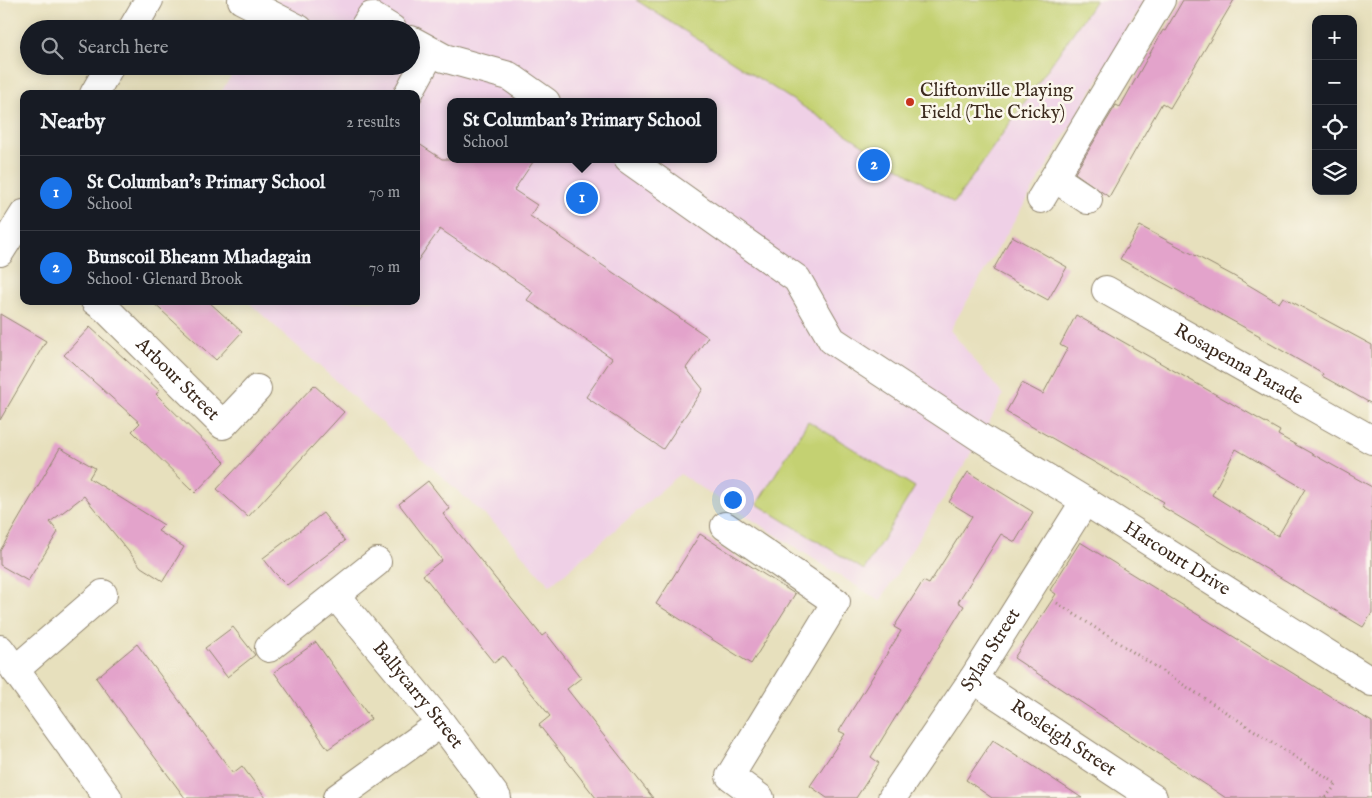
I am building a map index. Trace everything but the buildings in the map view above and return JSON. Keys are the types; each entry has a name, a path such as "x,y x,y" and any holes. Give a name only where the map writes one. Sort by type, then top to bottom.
{"street":[{"path":"137,20 149,0"},
{"path":"242,0 281,20"},
{"path":"1088,200 1048,188 1161,0"},
{"path":"421,46 444,58 509,76 540,98"},
{"path":"96,90 105,75"},
{"path":"409,90 413,75"},
{"name":"Harcourt Drive","path":"634,163 797,279 832,340 981,438 1085,501 1372,682"},
{"path":"11,247 20,224"},
{"name":"Rosapenna Parade","path":"1106,290 1372,440"},
{"name":"Arbour Street","path":"100,305 223,425 257,389"},
{"name":"Sylan Street","path":"892,798 974,679 1085,501"},
{"path":"725,526 836,602 730,776 760,798"},
{"path":"269,648 377,562"},
{"path":"103,594 8,660 108,798"},
{"name":"Ballycarry Street","path":"335,595 441,723 497,798"},
{"name":"Rosleigh Street","path":"974,679 1153,798"},
{"path":"337,798 441,723"}],"path":[{"path":"1031,587 1337,784 1325,798"}],"shaded area":[{"path":"277,0 1145,0 950,330 1003,395 981,438 880,601 680,474 550,586 499,528 251,305 420,305 420,90 222,90 232,75 420,75 420,20 265,20"}],"green space":[{"name":"Cliftonville Playing Field (The Cricky)","path":"636,0 1096,0 954,203"},
{"path":"808,421 915,487 864,570 757,504"}],"place":[{"name":"Cliftonville Playing Field (The Cricky)","path":"910,102"},
{"name":"Bunscoil Bheann Mhadagain","path":"874,165"},
{"name":"St Columban's Primary School","path":"582,198"}]}
